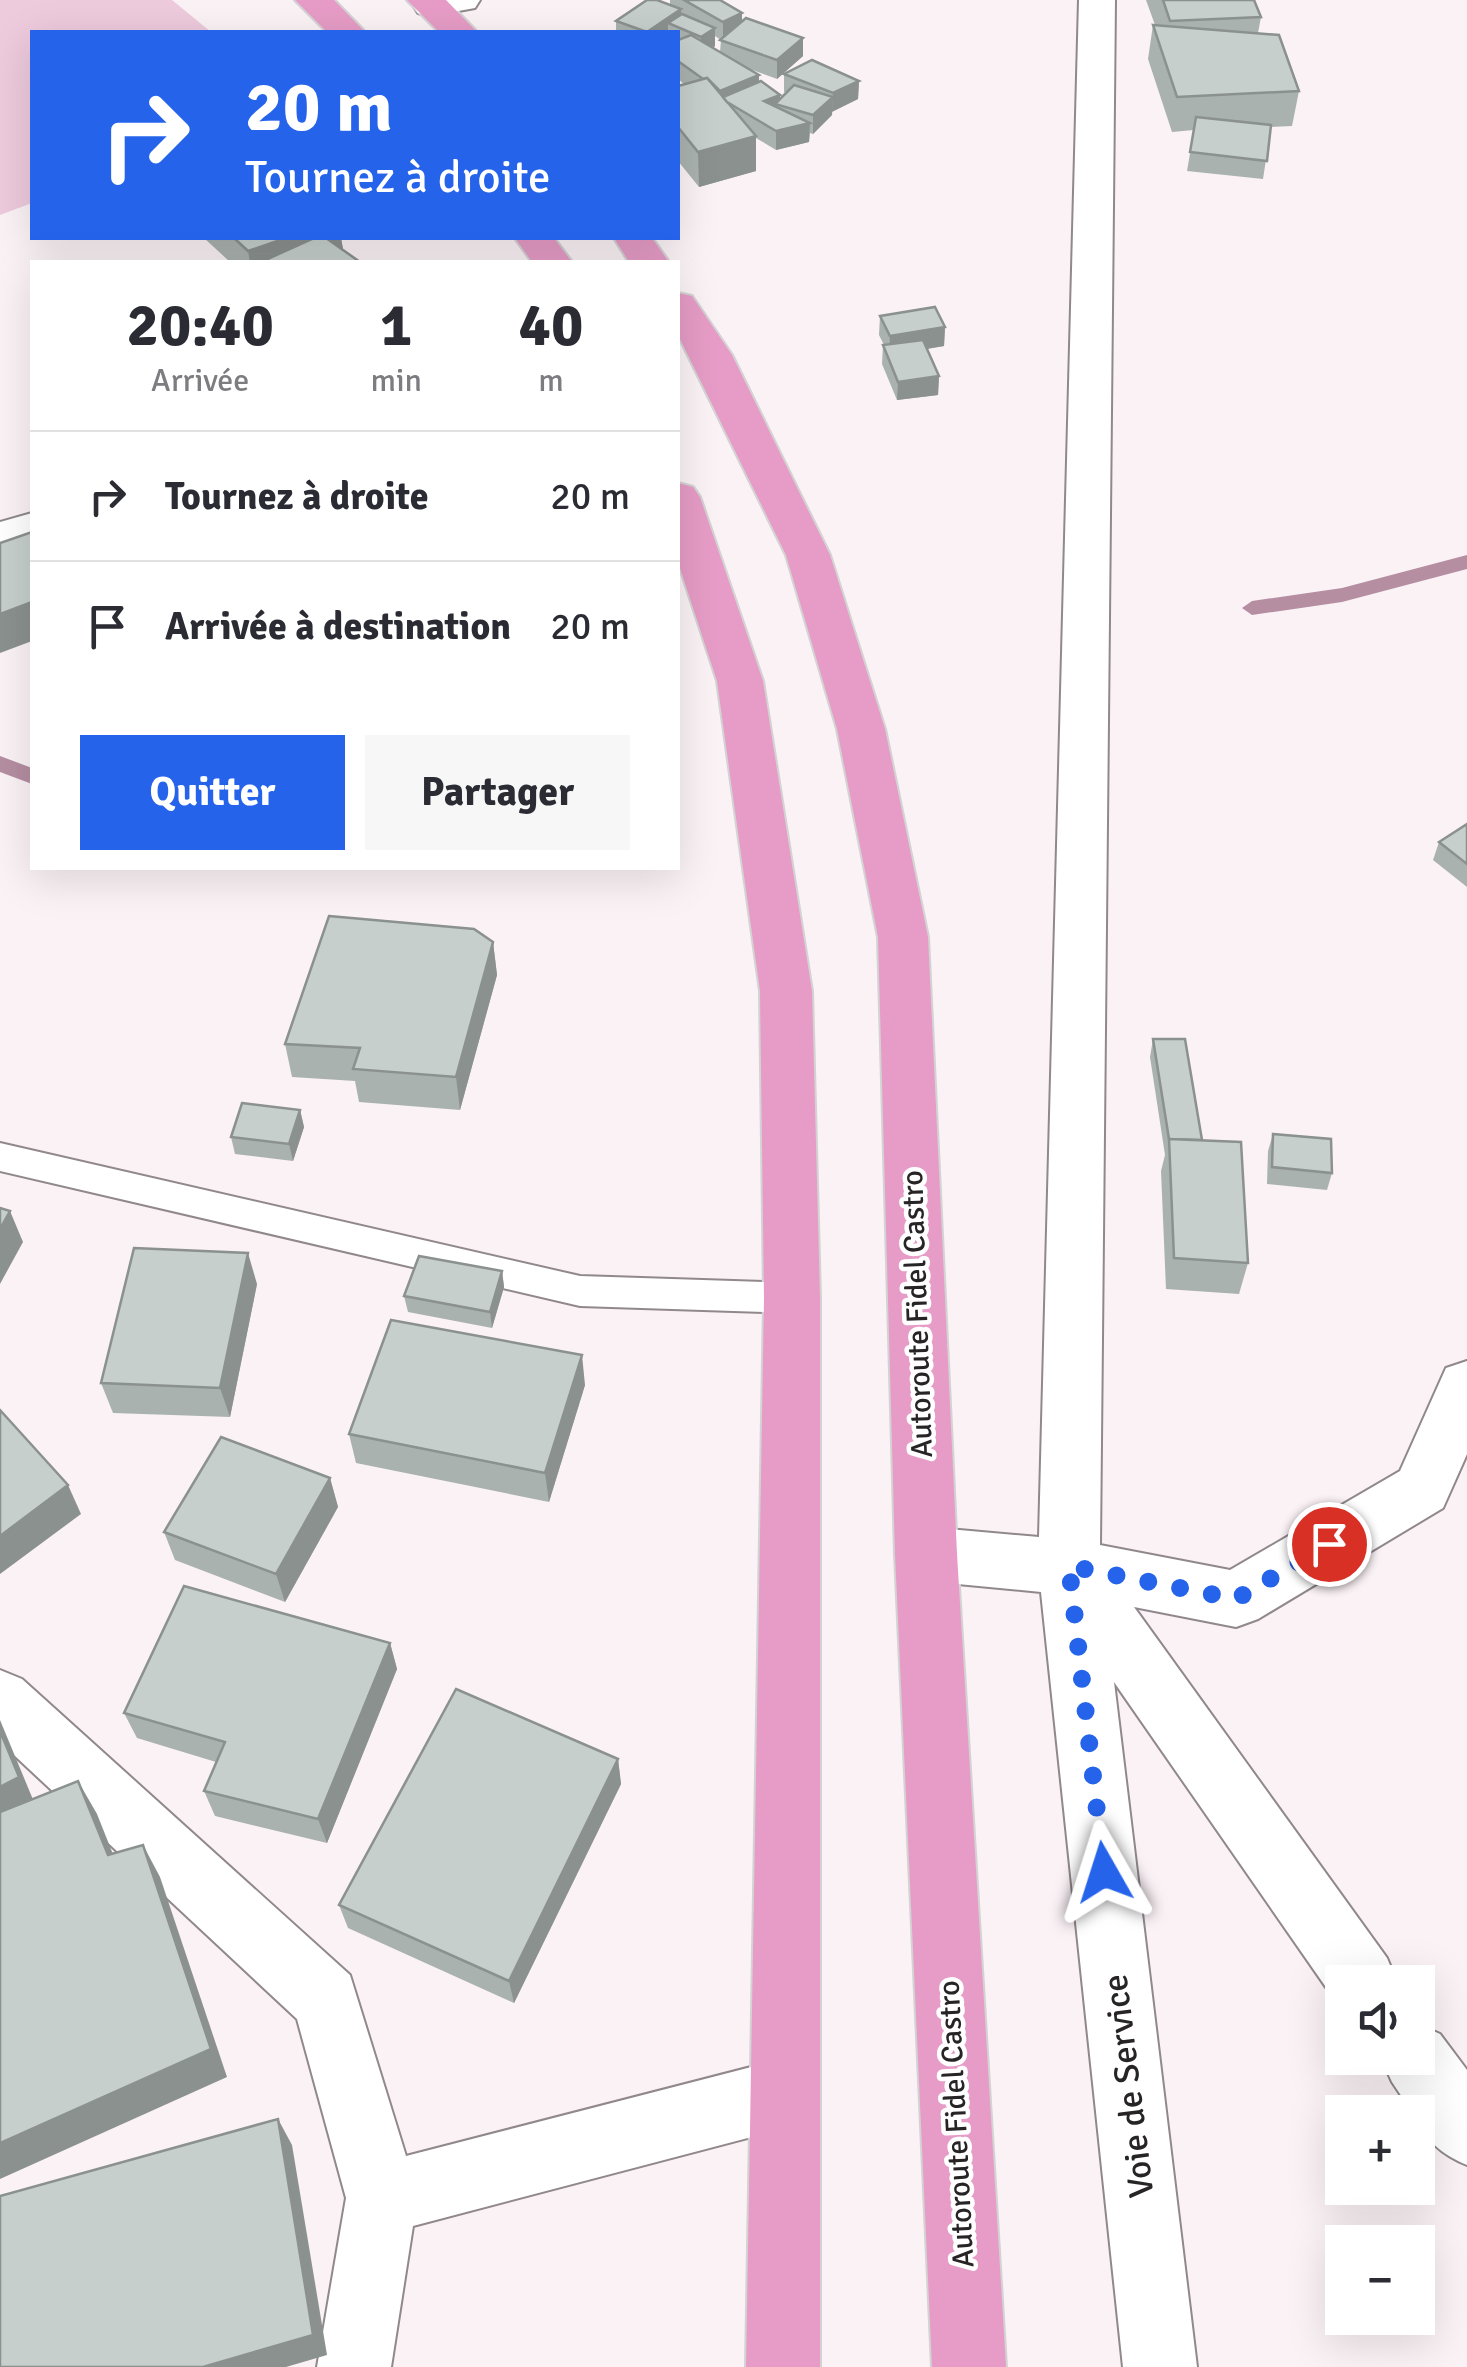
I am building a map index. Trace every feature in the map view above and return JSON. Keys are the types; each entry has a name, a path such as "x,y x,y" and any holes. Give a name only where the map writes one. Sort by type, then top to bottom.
{"highway":[{"path":"312,0 345,30"},
{"path":"439,2 458,30"},
{"name":"Autoroute Fidel Castro","path":"680,309 710,356 808,555 861,729 903,938 926,1554 969,2367"},
{"path":"680,503 740,681 786,991 792,1298 782,2094 783,2367"}],"street":[{"name":"Voie de Service","path":"1097,0 1069,1566 1160,2367"},
{"path":"0,537 30,527"},
{"path":"926,1554 1069,1566 1236,1599 1422,1488 1467,1386"},
{"path":"1069,1566 1351,1965"},
{"path":"0,1700 326,1999 382,2198 354,2367"},
{"path":"1428,2075 1467,2130"},
{"path":"382,2198 782,2094"}],"lane":[{"path":"0,1157 580,1291 792,1298"}],"shaded area":[{"path":"0,0 172,0 209,30 30,30 30,204 0,215"}],"building":[{"path":"647,0 681,9 650,30 616,21"},
{"path":"684,0 720,0 742,13 723,22"},
{"path":"1163,0 1254,0 1261,17 1170,21"},
{"path":"682,14 715,28 701,37 668,23"},
{"path":"746,18 803,38 777,60 720,40"},
{"path":"1153,25 1279,35 1299,91 1177,97"},
{"path":"691,35 759,75 720,91 707,78 680,62 680,39"},
{"path":"812,60 859,81 833,93 784,74"},
{"path":"707,78 756,136 698,152 680,130 680,85"},
{"path":"761,81 780,95 764,101 810,123 776,131 723,97"},
{"path":"794,85 833,97 813,115 775,104"},
{"path":"1196,117 1271,125 1267,161 1190,152"},
{"path":"236,240 280,240 248,251"},
{"path":"310,240 329,240 357,260 265,260"},
{"path":"935,307 945,327 890,336 880,316"},
{"path":"923,340 939,376 898,382 883,345"},
{"path":"30,533 30,603 0,614 0,543"},
{"path":"1467,824 1467,864 1439,842"},
{"path":"329,916 474,929 493,942 456,1077 353,1069 360,1048 285,1044"},
{"path":"1153,1039 1185,1039 1202,1140 1169,1139"},
{"path":"242,1103 300,1110 289,1144 231,1137"},
{"path":"1273,1134 1331,1139 1332,1173 1272,1167"},
{"path":"1169,1139 1241,1142 1248,1263 1174,1258"},
{"path":"0,1208 10,1211 0,1229"},
{"path":"134,1248 248,1253 220,1388 101,1383"},
{"path":"419,1256 502,1271 490,1312 404,1296"},
{"path":"391,1320 582,1355 545,1473 349,1434"},
{"path":"0,1410 68,1485 0,1536"},
{"path":"221,1437 330,1478 276,1574 164,1532"},
{"path":"184,1586 390,1643 318,1819 204,1791 225,1742 124,1713"},
{"path":"456,1689 618,1759 509,1981 339,1905"},
{"path":"0,1731 19,1777 0,1787"},
{"path":"78,1781 108,1855 143,1845 211,2049 0,2143 0,1812"},
{"path":"278,2119 313,2335 203,2367 0,2367 0,2196"}],"waterway":[{"path":"1252,608 1342,595 1467,562"},
{"path":"0,764 30,775"}],"route":[{"path":"1104,1872 1069,1566 1236,1599 1329,1544"}]}
